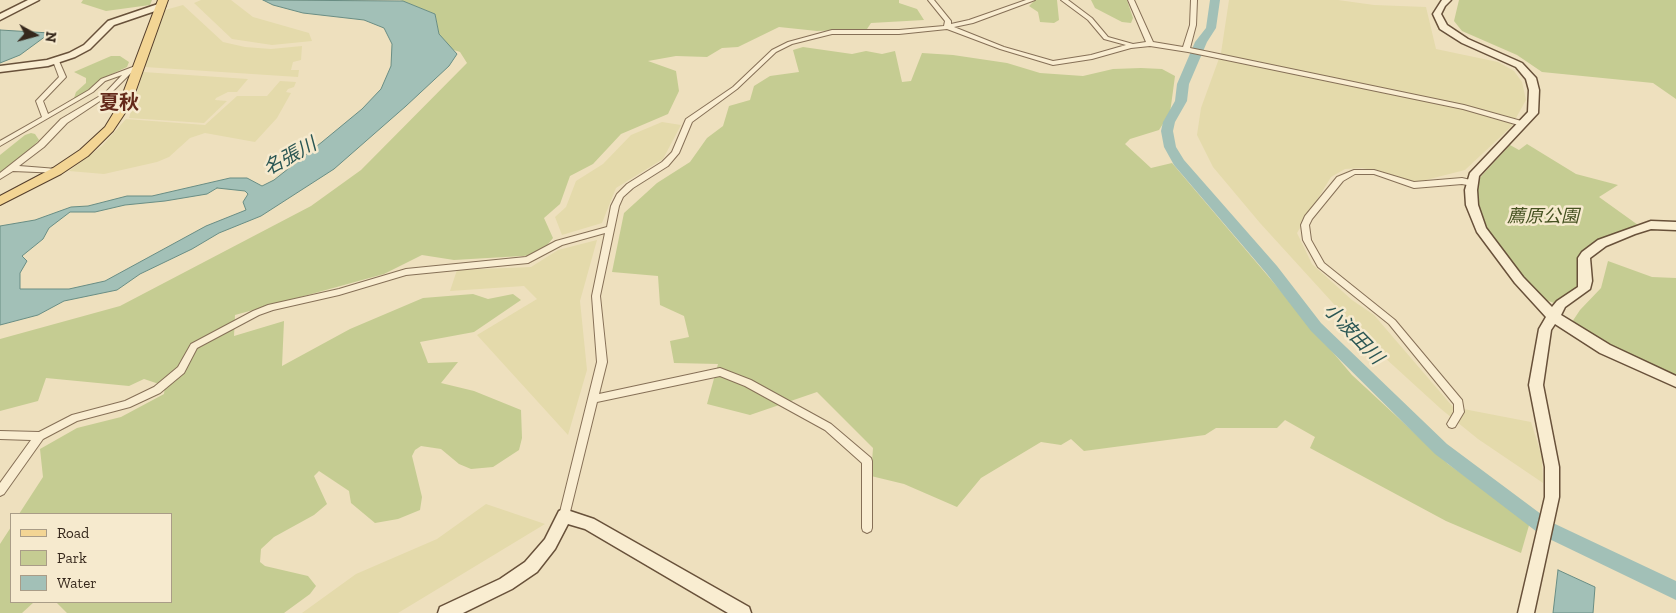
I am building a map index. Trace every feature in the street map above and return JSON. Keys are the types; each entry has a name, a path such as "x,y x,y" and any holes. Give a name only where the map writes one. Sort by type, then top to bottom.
{"main road":[{"path":"0,17 35,0"},
{"path":"1447,0 1437,14 1439,23 1446,31 1512,61 1525,69 1531,78 1535,102 1534,113 1481,166 1472,183 1472,205 1481,230 1519,280 1553,316 1605,349 1676,382"},
{"path":"0,69 56,61 87,47 111,23 162,3"},
{"path":"0,202 57,172 93,145 116,121 125,104 136,67 162,3"},
{"path":"1526,613 1552,497 1552,466 1536,385 1545,329 1561,304 1584,289 1586,282 1584,258 1586,255 1602,244 1632,230 1652,225 1676,226"},
{"path":"446,613 506,584 531,567 550,544 564,516 589,524 743,613"}],"street":[{"path":"931,0 948,21 947,27"},
{"path":"564,516 602,362 596,296 614,206 620,196 630,186 665,164 675,153 689,121 736,88 774,51 790,44 832,32 899,32 947,27 986,18 1032,0"},
{"path":"1064,0 1090,19 1106,38 1131,46"},
{"path":"1131,0 1150,44"},
{"path":"1187,50 1193,25 1194,0"},
{"path":"947,27 1002,48 1053,63 1092,57 1131,46 1150,44 1214,55 1464,107 1522,124"},
{"path":"46,118 39,101 63,77 56,61"},
{"path":"0,144 91,91 103,80 126,69 136,67"},
{"path":"0,177 41,145 64,121 108,94 136,67"},
{"path":"12,168 57,172"},
{"path":"1452,424 1459,412 1459,403 1392,322 1321,265 1307,240 1305,225 1308,218 1340,179 1354,172 1374,172 1414,185 1462,181 1472,183"},
{"path":"0,491 40,436 75,418 127,404 157,390 181,370 194,346 270,307 340,292 410,271 528,260 559,243 610,229"},
{"path":"594,399 720,372 748,383 828,427 867,461 867,528"},
{"path":"0,435 40,436"}],"shaded area":[{"path":"201,0 231,0 253,17 309,33 312,41 272,45 232,39 194,3"},
{"path":"1229,0 1338,0 1374,5 1426,7 1436,49 1498,62 1514,71 1522,82 1526,100 1511,127 1465,170 1414,183 1383,172 1362,168 1345,169 1331,177 1297,233 1312,264 1352,300 1374,315 1453,407 1531,422 1542,457 1543,483 1478,439 1441,409 1373,347 1260,223 1213,167 1197,135 1201,108 1221,53"},
{"path":"183,5 223,42 245,47 271,49 302,46 301,60 293,62 291,70 299,70 298,77 145,67 165,10"},
{"path":"143,72 248,79 237,92 228,92 216,98 215,100 227,101 204,123 129,118"},
{"path":"280,81 296,82 294,87 286,92 291,93 277,118 255,142 205,133 190,138 169,157 157,162 104,174 69,171 102,146 126,119 205,125 237,96 267,96"},
{"path":"662,122 681,125 663,159 616,188 602,223 562,235 555,217 566,207 576,181 603,164 631,135"},
{"path":"597,240 580,301 587,370 568,435 477,335 537,299 524,286 450,291 457,270 531,267 558,250"},
{"path":"486,504 545,524 398,613 302,613 356,574 437,539"}],"green space":[{"path":"83,0 152,0 150,5 106,11 81,3"},
{"path":"400,0 899,0 899,3 917,9 924,20 871,23 867,29 817,31 779,27 738,47 722,48 707,57 676,56 648,61 676,71 679,91 668,114 621,134 593,164 570,176 560,204 544,218 553,238 539,255 454,260 422,255 384,274 235,315 234,336 284,321 282,366 350,329 423,298 473,294 488,299 513,294 521,300 474,332 420,342 428,363 458,362 441,383 474,391 521,410 522,438 519,450 493,467 471,469 459,464 441,449 421,446 415,450 412,456 422,497 420,510 398,519 375,523 351,503 349,491 319,471 314,476 327,504 314,515 274,537 261,549 260,562 265,566 308,576 316,586 310,594 284,613 67,613 57,603 172,603 172,513 20,513 43,477 40,449 77,428 121,417 164,394 165,386 144,379 129,386 46,378 38,401 0,411 0,339 120,306 311,206 361,170 467,63 460,52 451,49 439,34 435,14"},
{"path":"1035,0 1057,0 1059,20 1054,23 1040,22 1038,12 1029,6"},
{"path":"1091,0 1127,0 1133,18 1131,23 1122,22 1095,8"},
{"path":"1459,0 1676,0 1676,99 1653,83 1542,72 1517,55 1462,31 1454,21"},
{"path":"803,47 852,54 866,51 882,54 895,51 902,82 911,81 922,53 953,55 1007,63 1040,73 1083,76 1113,69 1141,68 1162,69 1175,76 1170,113 1159,130 1130,139 1125,144 1151,168 1172,163 1352,375 1448,464 1530,522 1521,553 1446,521 1310,448 1315,437 1285,420 1277,428 1216,428 1205,435 1084,451 1071,439 1061,445 1041,442 981,478 957,507 904,484 871,476 873,448 817,392 750,415 707,404 718,364 674,363 670,341 689,337 684,316 660,305 658,276 612,272 624,213 657,183 690,162 707,138 723,126 729,106 750,100 754,86 770,76 799,72 793,50"},
{"path":"111,56 120,56 129,62 127,67 101,79 76,100 74,98 76,92 86,83 86,78 74,72"},
{"path":"35,134 39,140 22,158 0,173 0,155 25,135"},
{"name":"薦原公園","path":"1527,144 1576,174 1618,185 1599,197 1638,225 1601,242 1579,256 1581,277 1579,287 1554,303 1543,299 1517,272 1486,227 1476,200 1477,181 1486,171 1510,145 1519,150"},
{"path":"1608,261 1652,277 1676,278 1676,376 1622,352 1572,322 1580,310 1601,288"},
{"path":"10,529 10,603 33,603 22,613 0,613 0,544"}],"water":[{"path":"263,0 403,1 435,14 439,34 457,54 449,66 334,169 261,216 219,233 192,249 140,274 117,290 64,301 38,315 0,325 0,226 35,220 71,207 88,206 127,196 152,196 230,178 247,178 262,186 274,180 322,142 362,109 381,89 391,66 392,44 384,28 364,20 303,13 273,5","holes":["217,188 245,191 248,194 243,202 246,210 206,226 105,281 69,289 20,289 20,273 27,261 22,256 43,239 49,228 70,212 95,212 125,205 165,201 207,194"]},
{"path":"0,30 50,33 20,55 0,63"},
{"path":"1558,570 1595,587 1593,613 1553,613"}],"waterway":[{"name":"小波田川","path":"1215,0 1211,28 1201,42 1183,84 1181,101 1169,122 1167,131 1170,147 1179,162 1272,270 1316,327 1441,449 1515,507 1547,529 1676,591"}],"district":[{"name":"夏秋","path":"119,103"}],"water label":[{"name":"名張川","path":"290,157"}]}
